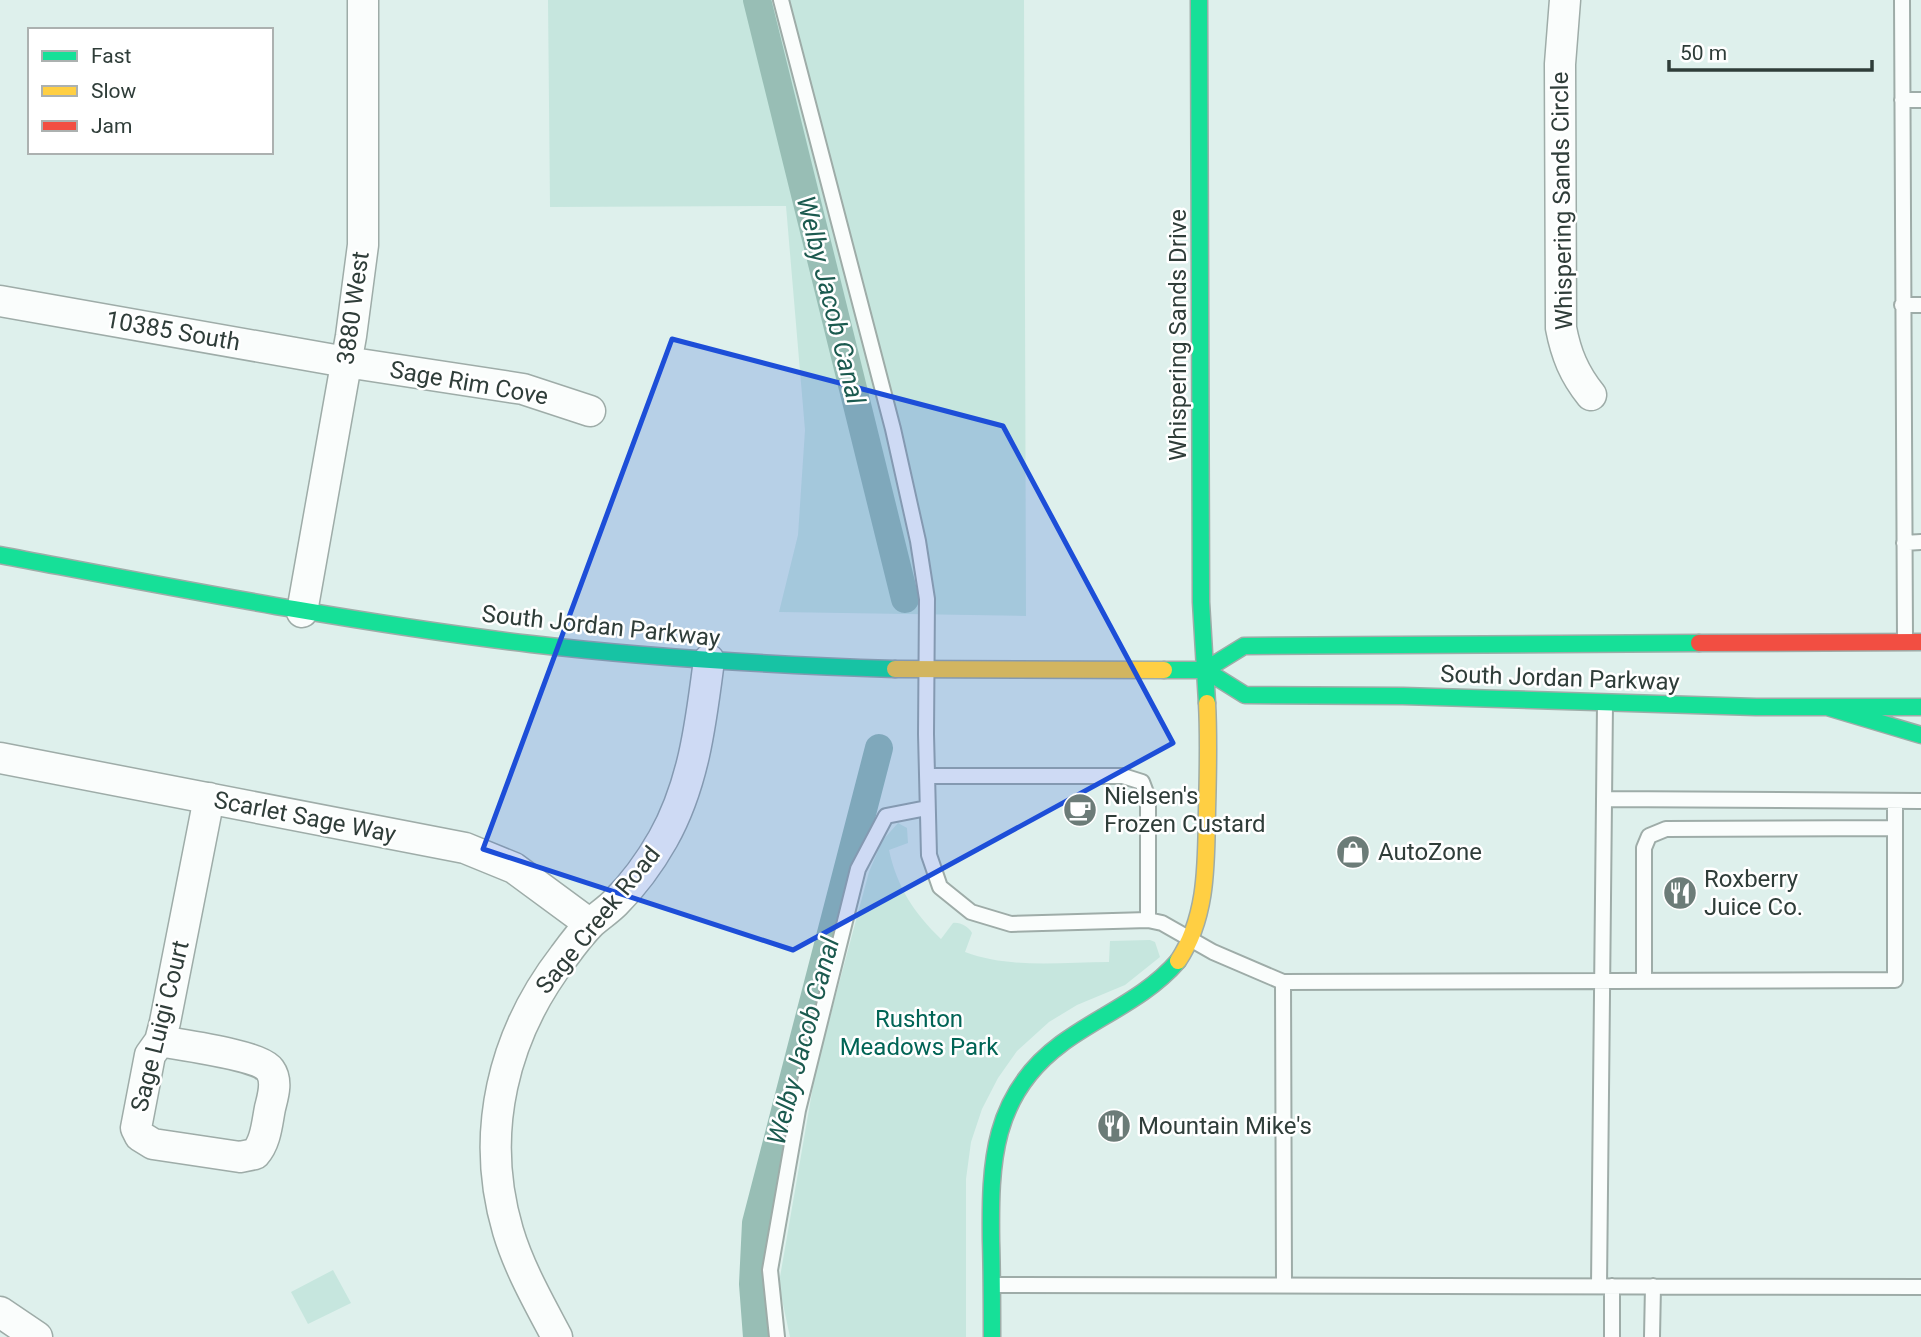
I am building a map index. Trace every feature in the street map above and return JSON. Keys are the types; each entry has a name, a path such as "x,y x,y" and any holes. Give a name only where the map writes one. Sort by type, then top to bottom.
{"main road":[{"name":"Whispering Sands Drive","path":"992,1337 992,1168 1001,1124 1015,1094 1035,1067 1051,1052 1068,1038 1142,996 1180,959 1191,938 1200,910 1207,866 1208,733 1201,608 1199,0"},
{"name":"South Jordan Parkway","path":"0,555 302,612 504,640 709,660 927,670 1205,670 1244,646 1913,642"},
{"name":"South Jordan Parkway","path":"1205,670 1245,695 1391,695 1605,702 1921,707"},
{"path":"1827,707 1921,735"}],"street":[{"name":"3880 West","path":"302,612 359,278 364,224 363,0"},
{"name":"Whispering Sands Circle","path":"1565,0 1560,64 1560,328 1565,351 1575,375 1591,395"},
{"name":"10385 South","path":"0,301 346,362"},
{"name":"Sage Rim Cove","path":"346,362 523,389 590,411"},
{"name":"Sage Creek Road","path":"557,1337 531,1286 508,1231 498,1183 496,1144 503,1079 528,1008 563,956 590,924 615,904 642,872 678,809 701,725 709,660"},
{"name":"Scarlet Sage Way","path":"0,758 465,848 499,860 529,877 590,924"},
{"name":"Sage Luigi Court","path":"160,1041 254,1059 270,1070 274,1090 263,1142 255,1154 240,1157 153,1144 140,1136 136,1128 150,1055 160,1041 166,1022 209,798"},
{"path":"0,1312 37,1337"}],"lane":[{"path":"781,0 893,429 918,541 927,600 929,855 940,887 971,912 1011,924 1149,920 1161,923 1213,952 1283,982 1895,980 1895,801"},
{"path":"1902,0 1904,543 1913,642"},
{"path":"1902,100 1921,100"},
{"path":"1902,304 1921,304"},
{"path":"1904,543 1921,542"},
{"path":"1605,702 1602,981 1606,1286 1612,1337"},
{"path":"928,776 1123,776 1142,782 1149,798 1149,920"},
{"path":"1604,799 1921,801"},
{"path":"777,1337 770,1270 798,1110 858,869 886,816 927,808"},
{"path":"1644,981 1644,848 1649,836 1666,829 1895,828"},
{"path":"1283,982 1284,1285"},
{"path":"992,1284 1921,1287"},
{"path":"1652,1337 1653,1286"}],"highlighted area":[{"path":"672,339 1003,426 1173,743 793,950 483,849"}],"green space":[{"path":"548,0 1024,0 1026,616 779,612 798,535 805,430 786,206 550,207"},
{"name":"Rushton Meadows Park","path":"898,823 907,828 908,843 889,850 902,888 915,909 941,939 953,923 969,929 972,933 965,952 1018,963 1109,962 1110,941 1150,940 1155,942 1160,957 1125,985 1077,1005 1049,1022 1017,1051 998,1078 982,1109 971,1142 966,1179 966,1337 790,1337 780,1290 780,1277 816,1069 869,872 882,841"},
{"path":"333,1270 351,1303 308,1324 291,1292"}],"waterway":[{"name":"Welby Jacob Canal","path":"757,0 905,599"},
{"name":"Welby Jacob Canal","path":"757,1337 753,1284 756,1223 879,748"}],"traffic: fast":[{"path":"1199,0 1201,602 1207,703"},
{"path":"0,555 198,592 464,636 713,660 895,669"},
{"path":"1164,670 1205,670 1244,646 1699,643"},
{"path":"1205,670 1245,695 1403,696 1756,707 1921,707"},
{"path":"1827,707 1921,735"},
{"path":"992,1337 992,1184 1000,1132 1008,1108 1021,1085 1038,1064 1061,1044 1137,996 1178,961"}],"traffic: slow":[{"path":"895,669 1164,670"},
{"path":"1178,961 1195,926 1203,888 1208,770 1207,703"}],"traffic: jam":[{"path":"1699,643 1921,642"}],"place":[{"name":"Nielsen's Frozen Custard","path":"1080,810"},
{"name":"AutoZone","path":"1353,852"},
{"name":"Roxberry Juice Co.","path":"1680,893"},
{"name":"Mountain Mike's","path":"1114,1126"}]}
